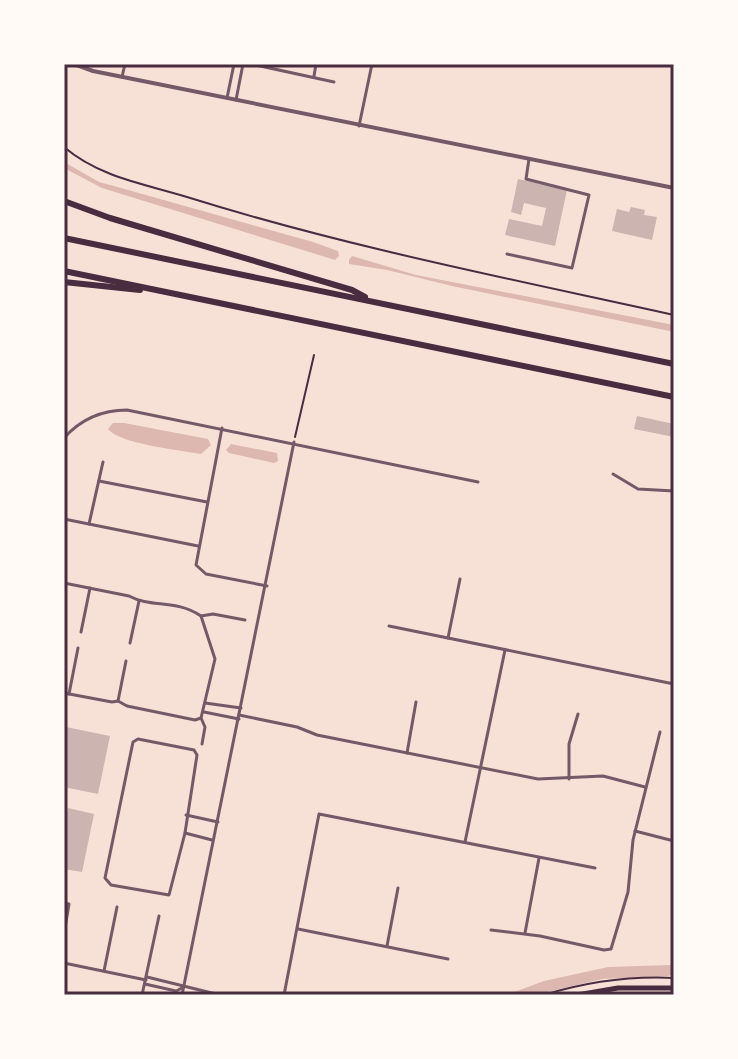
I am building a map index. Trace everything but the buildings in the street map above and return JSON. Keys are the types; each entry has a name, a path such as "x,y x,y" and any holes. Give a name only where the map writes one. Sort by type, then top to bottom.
{"highway":[{"path":"64,201 110,218 352,290 371,301"},
{"path":"64,238 674,364"},
{"path":"64,271 674,397"},
{"path":"64,282 176,294"}],"main road":[{"path":"577,995 618,988 674,988"}],"street":[{"path":"74,64 122,77 359,126 674,188"},
{"path":"122,77 125,64"},
{"path":"227,98 234,64"},
{"path":"236,100 243,64"},
{"path":"251,64 334,82"},
{"path":"313,77 316,64"},
{"path":"359,126 372,64"},
{"path":"507,254 572,268 589,195 526,179 529,159"},
{"path":"64,438 84,420 117,410 294,442 478,482"},
{"path":"222,428 196,565 206,574 267,586"},
{"path":"182,995 294,442"},
{"path":"89,524 103,462"},
{"path":"613,474 638,489 674,491"},
{"path":"99,481 207,502"},
{"path":"64,519 198,546"},
{"path":"448,638 460,579"},
{"path":"64,583 129,596 139,601 190,608 201,616 215,659 201,718 195,720 127,706 118,701 66,694 78,648"},
{"path":"81,632 90,588"},
{"path":"130,643 139,601"},
{"path":"201,616 213,614 245,620"},
{"path":"389,626 674,684"},
{"path":"465,842 505,650"},
{"path":"118,701 126,661"},
{"path":"407,753 416,702"},
{"path":"205,703 241,708"},
{"path":"219,716 218,710 222,706"},
{"path":"204,712 538,779 603,776 645,787"},
{"path":"569,779 569,744 578,714"},
{"path":"201,718 205,727 202,744"},
{"path":"491,930 611,949 628,892 635,831 660,732"},
{"path":"138,739 194,750 197,755 186,815 185,833 169,895 111,885 105,878 133,742 138,739"},
{"path":"284,995 319,814 595,868"},
{"path":"186,815 218,822"},
{"path":"635,831 674,841"},
{"path":"185,833 214,840"},
{"path":"525,934 539,858"},
{"path":"387,946 398,888"},
{"path":"64,903 69,904 64,934"},
{"path":"104,971 117,907"},
{"path":"142,995 159,916"},
{"path":"298,929 448,959"},
{"path":"64,963 146,980 177,983 220,995"},
{"path":"146,980 176,991 184,987"}],"path":[{"path":"64,147 106,173 278,225 674,315"},
{"path":"294,442 314,355"},
{"path":"544,995 614,980 674,978"}],"shaded area":[{"path":"64,162 99,182 313,242 338,251 339,256 335,260 102,188 64,168"},
{"path":"352,256 416,275 674,325 674,332 349,264"},
{"path":"113,423 208,439 211,445 201,454 151,446 115,434 108,429"},
{"path":"231,444 277,453 278,461 274,463 229,453 226,450"},
{"path":"674,966 674,974 668,976 602,979 535,995 506,995 544,981 608,967"}]}
